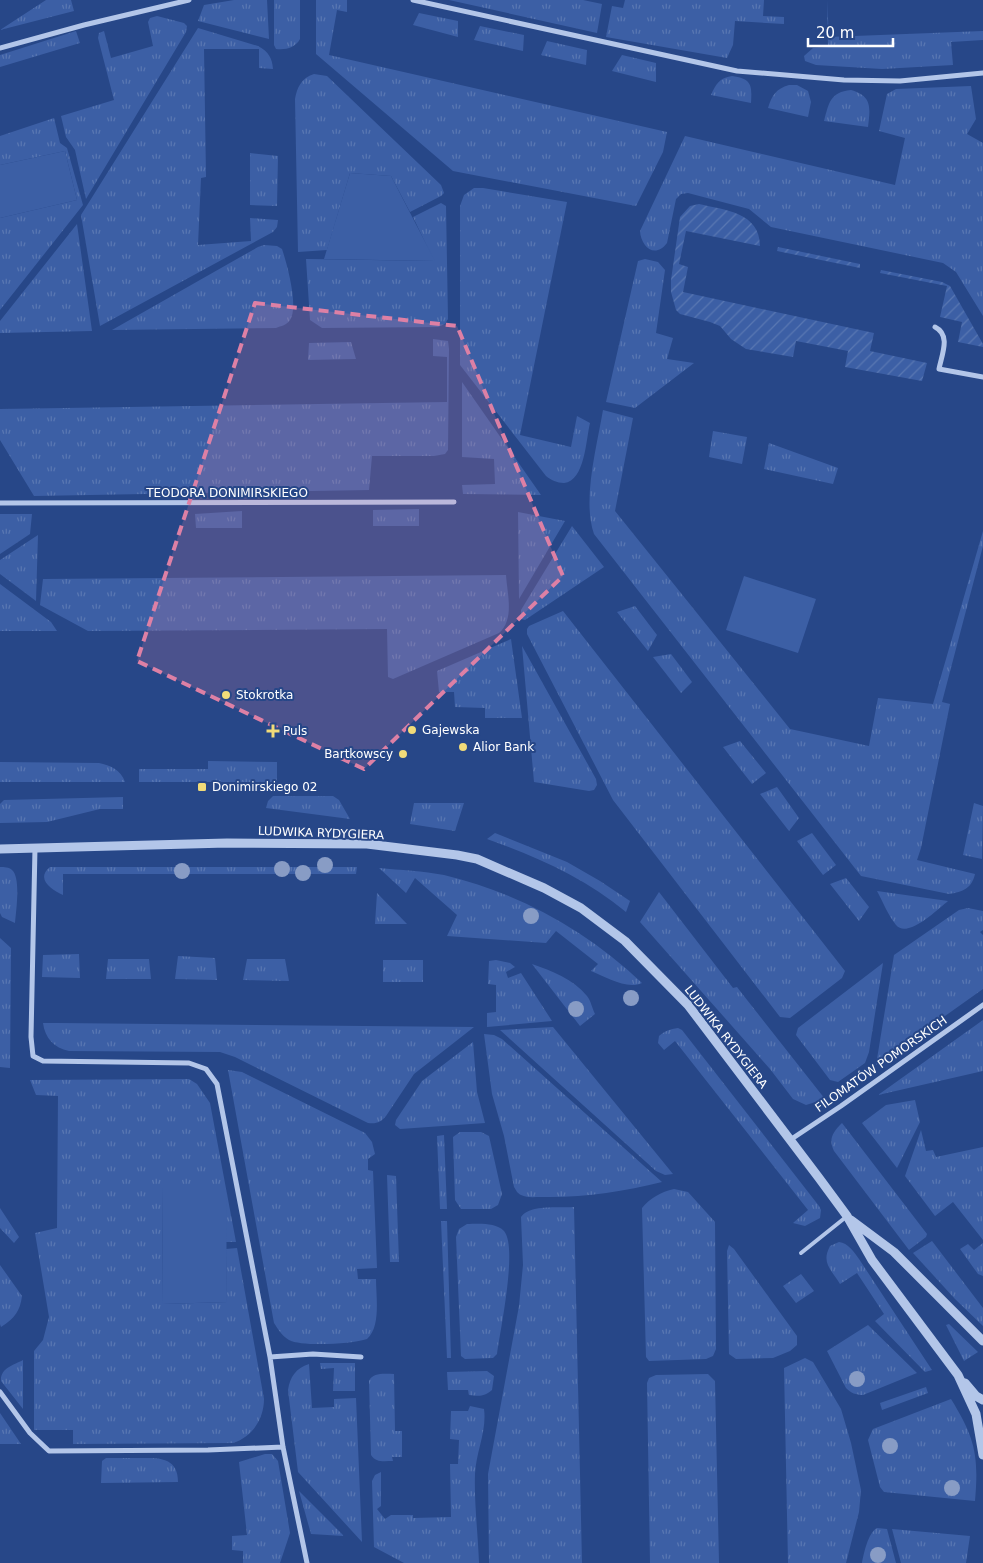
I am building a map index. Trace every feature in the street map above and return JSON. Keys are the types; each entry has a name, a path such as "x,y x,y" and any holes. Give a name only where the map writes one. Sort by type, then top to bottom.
{"street":[{"path":"0,48 84,25 189,0"},
{"path":"413,0 737,71 844,80 900,81 983,73"},
{"path":"935,327 940,329 945,344 939,368 983,377"},
{"name":"TEODORA DONIMIRSKIEGO","path":"0,503 454,502"},
{"name":"LUDWIKA RYDYGIERA","path":"0,849 227,843 367,844 457,855 477,860 521,877 564,898 625,940 688,1005 790,1140 847,1216 872,1260 958,1375 976,1414 983,1455"},
{"path":"35,848 31,1038 33,1056 43,1061 189,1063 206,1069 217,1084 223,1106 270,1357 283,1447 307,1563"},
{"name":"FILOMATÓW POMORSKICH","path":"790,1140 983,1005"},
{"name":"LUDWIKA RYDYGIERA","path":"847,1216 894,1252 983,1341"},
{"path":"270,1357 313,1354 361,1357"},
{"path":"958,1375 976,1396 983,1400"},
{"path":"0,1392 30,1433 49,1450 208,1450 283,1447"}],"lane":[{"path":"801,1253 847,1216"}],"highlighted area":[{"path":"255,303 457,326 563,576 364,769 137,661"}],"green space":[{"path":"46,0 71,0 74,11 0,30"},
{"path":"234,0 267,0 269,39 198,21 204,5"},
{"path":"274,0 300,0 300,39 290,48 276,49 274,45"},
{"path":"316,0 347,0 347,12 337,10 329,55 667,132 663,152 636,206 453,171 316,54"},
{"path":"449,0 583,0 602,4 597,33"},
{"path":"625,0 764,0 763,16 784,17 784,24 735,21 733,45 727,58 606,37 612,6 623,8"},
{"path":"827,0 829,37 983,31 983,40 951,42 953,65 882,69 816,65 805,61 804,56 813,48 828,47"},
{"path":"419,13 458,21 458,37 413,25"},
{"path":"157,16 184,23 187,26 186,32 86,199 75,150 66,137 61,116 114,100 98,38 99,33 104,31 111,58 153,46 148,22 150,18"},
{"path":"480,26 524,35 523,51 474,40"},
{"path":"198,28 258,46 269,56 273,69 259,68 259,49 204,49 206,177 201,178 198,245 251,241 250,218 278,220 277,227 273,232 100,326 81,215"},
{"path":"76,31 80,43 0,67 0,55"},
{"path":"547,41 587,50 586,65 541,55"},
{"path":"622,55 656,63 656,82 612,71"},
{"path":"314,74 327,76 441,185 444,193 410,212 391,176 350,173 327,250 298,252 295,99 300,84"},
{"path":"732,76 747,81 751,87 751,103 711,95 719,82 724,78"},
{"path":"789,85 797,85 808,91 811,102 808,117 768,108 775,93"},
{"path":"971,86 976,119 967,134 983,143 983,316 956,272 943,263 771,227 749,209 688,193 681,194 676,199 667,243 658,250 653,250 649,249 643,242 640,231 685,136 895,185 905,138 879,131 887,94 896,89"},
{"path":"851,90 867,100 869,109 868,127 824,121 829,104 835,96 844,91"},
{"path":"54,118 60,143 67,148 83,205 0,310 0,218 77,200 65,151 0,165 0,136"},
{"path":"65,151 77,200 0,218 0,165"},
{"path":"250,153 278,156 277,206 250,205"},
{"path":"350,173 391,176 435,261 324,259"},
{"path":"474,188 567,202 520,435 571,447 577,416 590,423 583,458 576,475 571,481 564,483 554,481 546,476 460,365 460,206 464,195"},
{"path":"441,203 446,206 448,319 445,324 438,327 322,328 310,320 306,259 434,261 413,217"},
{"path":"699,204 739,214 747,219 754,226 760,246 686,231 679,264 688,267 683,292 874,333 870,351 927,363 922,381 845,367 848,351 796,341 793,357 746,349 731,339 720,326 680,314 676,310 671,292 671,280 680,217 690,206"},
{"path":"77,224 92,331 0,333 0,321"},
{"path":"264,245 277,246 282,249 287,265 293,306 290,320 286,324 276,328 112,330 258,247"},
{"path":"778,247 860,264 860,268 777,251"},
{"path":"645,259 658,262 665,270 656,333 673,338 667,359 694,363 635,408 606,402 638,261"},
{"path":"881,270 942,282 950,286 983,347 958,342 962,322 940,317 947,286 880,273"},
{"path":"433,339 448,341 448,450 445,454 434,456 372,456 369,490 34,496 0,440 0,409 447,402 447,357 433,356"},
{"path":"351,342 356,359 308,360 309,343"},
{"path":"462,382 541,495 463,494 462,485 495,484 494,459 462,457"},
{"path":"603,410 633,418 615,511 790,729 869,746 878,698 933,704 983,531 983,546 942,702 950,704 917,860 975,874 969,886 959,892 949,894 861,876 594,534 591,520 590,489"},
{"path":"713,431 747,437 742,464 709,457"},
{"path":"769,443 838,468 833,484 764,469"},
{"path":"419,509 419,526 373,526 373,510"},
{"path":"242,511 242,528 196,528 195,514"},
{"path":"518,512 565,521 519,599"},
{"path":"0,514 32,514 30,534 0,554"},
{"path":"572,526 604,567 525,620 521,619 521,610"},
{"path":"38,535 36,601 0,574 0,560"},
{"path":"506,575 509,613 504,627 499,633 393,679 388,677 387,629 88,631 40,605 43,579"},
{"path":"744,576 816,599 798,653 726,630"},
{"path":"0,584 51,622 57,631 0,631"},
{"path":"635,606 657,635 648,651 617,612"},
{"path":"563,611 845,971 842,978 790,1018 780,1017 613,800 527,634 529,626"},
{"path":"511,639 522,718 485,718 485,708 455,707 454,692 439,692 437,671"},
{"path":"522,646 596,779 597,785 594,790 589,791 534,782"},
{"path":"671,654 692,682 681,693 653,657"},
{"path":"740,741 766,773 752,784 723,747"},
{"path":"208,761 277,762 277,782 139,782 139,769 208,769"},
{"path":"0,762 99,763 115,769 121,774 125,782 0,782"},
{"path":"777,787 799,818 789,831 760,794"},
{"path":"273,796 333,796 339,800 350,819 266,808 268,801"},
{"path":"123,797 123,809 100,809 47,822 0,823 0,804 4,800"},
{"path":"414,803 464,803 455,831 410,824"},
{"path":"974,803 983,806 982,859 963,855"},
{"path":"495,833 567,862 600,881 630,901 626,912 594,889 560,870 524,853 487,839"},
{"path":"812,833 836,865 823,875 797,841"},
{"path":"0,867 11,869 15,874 17,895 15,923 2,917 0,913"},
{"path":"50,867 357,867 356,874 63,874 63,895 50,887 45,880 44,876"},
{"path":"379,868 444,875 499,892 525,903 575,930 598,946 642,983 636,985 623,984 591,971 598,964 556,931 546,943 447,936 457,915 415,878 406,893"},
{"path":"846,878 869,907 859,921 830,884"},
{"path":"877,891 948,901 915,926 901,928 893,921"},
{"path":"659,892 733,988 737,987 825,1099 806,1105 793,1099 770,1069 640,922"},
{"path":"377,893 407,924 375,924"},
{"path":"968,908 983,911 983,930 980,932 983,935 983,989 876,1065 894,955 959,910"},
{"path":"0,938 11,948 10,1068 0,1067"},
{"path":"79,954 80,978 42,977 43,955"},
{"path":"178,956 215,958 217,980 175,979"},
{"path":"108,959 149,959 151,979 106,979"},
{"path":"247,959 285,959 289,981 243,980"},
{"path":"383,960 423,960 423,982 383,982"},
{"path":"496,960 510,963 515,967 506,972 508,978 521,973 552,1021 487,1027 487,1013 496,1012 496,985 488,984 489,961"},
{"path":"883,963 869,1052 865,1063 838,1082 830,1080 796,1035 798,1028"},
{"path":"532,964 569,980 588,998 595,1014 580,1026"},
{"path":"983,1020 983,1071 878,1095"},
{"path":"43,1023 474,1027 414,1074 382,1120 368,1123 235,1057 220,1052 69,1051 51,1042"},
{"path":"553,1027 673,1174 665,1175 656,1171 500,1030"},
{"path":"678,1028 682,1030 819,1206 821,1210 820,1218 805,1226 793,1223 808,1210 675,1041 664,1050 658,1043 661,1034"},
{"path":"484,1034 494,1035 502,1039 662,1182 632,1189 587,1195 530,1197 519,1193 514,1187 504,1136 492,1094"},
{"path":"473,1042 477,1092 485,1123 400,1129 395,1125 396,1120 422,1081"},
{"path":"228,1070 242,1072 365,1133 372,1142 375,1154 368,1159 368,1170 373,1171 377,1268 357,1269 358,1279 376,1279 376,1319 371,1334 367,1339 327,1344 305,1344 289,1340 274,1323"},
{"path":"189,1079 197,1084 210,1103 236,1242 226,1242 225,1188 162,1188 163,1304 227,1302 226,1249 237,1248 264,1399 259,1420 251,1432 233,1443 73,1444 73,1430 34,1430 34,1351 43,1340 49,1317 35,1233 57,1228 58,1096 36,1095 30,1080"},
{"path":"915,1100 920,1122 897,1168 862,1123 886,1105"},
{"path":"842,1123 927,1234 926,1237 909,1250 834,1151 831,1143 832,1136"},
{"path":"921,1130 926,1151 933,1150 936,1157 983,1147 983,1240 953,1202 935,1216 905,1176"},
{"path":"460,1132 481,1132 489,1136 502,1194 498,1205 491,1209 461,1209 455,1200 453,1137"},
{"path":"444,1135 447,1209 440,1209 437,1136"},
{"path":"387,1175 396,1176 399,1262 390,1262"},
{"path":"162,1188 226,1188 227,1302 163,1304"},
{"path":"674,1189 688,1192 715,1222 716,1349 713,1356 706,1359 649,1361 646,1357 642,1208 656,1196"},
{"path":"574,1207 582,1563 489,1563 488,1474 519,1306 523,1265 521,1217 525,1213 538,1208"},
{"path":"0,1208 19,1237 14,1243 0,1228"},
{"path":"441,1221 447,1221 451,1358 447,1358"},
{"path":"467,1224 496,1226 504,1231 508,1240 509,1271 507,1290 497,1354 493,1358 465,1359 461,1356 456,1237 459,1229"},
{"path":"932,1241 983,1308 983,1326 955,1299 913,1253"},
{"path":"839,1242 848,1246 857,1256 932,1370 925,1372 875,1321 884,1314 857,1273 840,1284 828,1266 826,1257 830,1246"},
{"path":"983,1243 983,1276 978,1274 960,1249 968,1244 974,1250"},
{"path":"729,1245 734,1249 797,1336 797,1345 790,1351 773,1358 736,1359 729,1354 727,1251"},
{"path":"0,1265 22,1296 16,1314 1,1327 0,1324"},
{"path":"801,1274 814,1291 796,1303 783,1286"},
{"path":"949,1324 978,1352 964,1361 946,1325"},
{"path":"868,1325 917,1373 863,1395 858,1395 846,1388 827,1351"},
{"path":"805,1358 813,1362 841,1409 851,1443 861,1490 859,1512 846,1563 788,1563 784,1368"},
{"path":"23,1360 23,1409 1,1381 1,1377 5,1370"},
{"path":"320,1363 355,1363 355,1391 333,1391 334,1368 321,1369"},
{"path":"309,1364 312,1408 334,1407 334,1399 356,1398 362,1542 298,1472 288,1390 294,1374"},
{"path":"487,1371 494,1376 492,1390 486,1394 469,1395 468,1390 448,1390 447,1372"},
{"path":"394,1374 395,1431 402,1431 402,1457 392,1457 393,1461 381,1461 371,1455 369,1381 376,1375"},
{"path":"708,1374 715,1381 719,1563 650,1563 647,1383 649,1378 656,1375"},
{"path":"926,1387 928,1393 882,1410 880,1403"},
{"path":"951,1399 974,1447 976,1471 975,1501 884,1492 880,1487 868,1440 873,1429"},
{"path":"470,1406 484,1409 485,1417 475,1474 479,1563 404,1563 374,1547 372,1481 375,1475 381,1472 381,1506 377,1509 385,1519 391,1515 413,1515 413,1518 451,1517 450,1464 458,1464 459,1440 450,1439 451,1411 468,1411"},
{"path":"0,1413 21,1444 0,1444"},
{"path":"265,1454 272,1454 278,1461 290,1533 280,1563 243,1563 243,1551 232,1550 232,1536 247,1535 239,1462"},
{"path":"106,1458 152,1458 165,1460 174,1467 178,1482 101,1483 102,1461"},
{"path":"299,1491 344,1536 311,1534"},
{"path":"877,1528 887,1529 896,1563 862,1563 871,1534"},
{"path":"892,1529 970,1536 966,1563 901,1563"}],"place":[{"name":"Stokrotka","path":"226,695"},
{"name":"Gajewska","path":"412,730"},
{"name":"Puls","path":"273,731"},
{"name":"Alior Bank","path":"463,747"},
{"name":"Bartkowscy","path":"403,754"},
{"name":"Donimirskiego 02","path":"202,787"}]}
